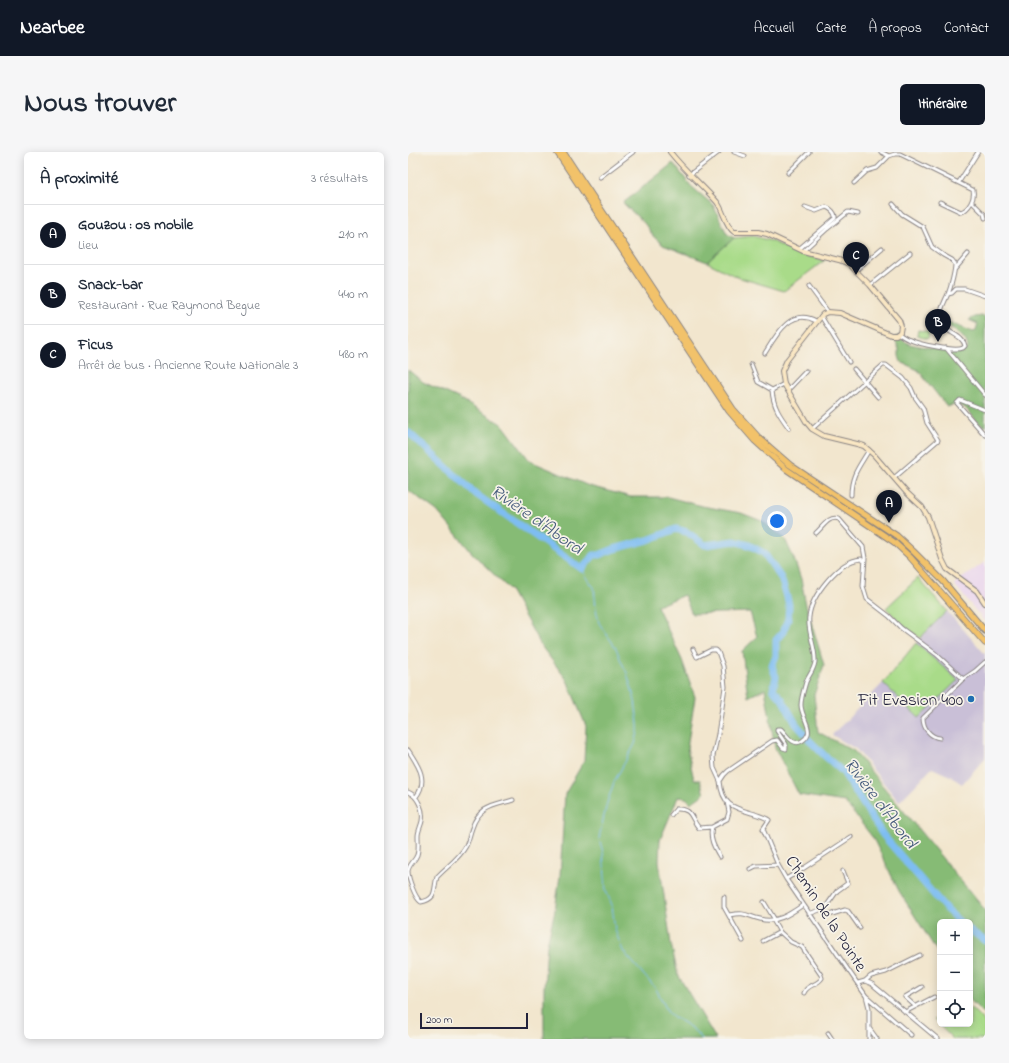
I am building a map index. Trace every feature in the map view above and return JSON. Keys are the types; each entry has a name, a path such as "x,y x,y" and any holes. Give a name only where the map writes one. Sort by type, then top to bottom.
{"highway":[{"path":"557,152 729,411 741,426 769,455 786,469 877,530 904,552 937,587 985,643"},
{"path":"563,152 733,409 746,424 759,438 790,465 897,536 943,581 985,626"},
{"path":"943,581 985,631"}],"main road":[{"path":"670,152 716,202 724,214 729,226 734,232 758,232 766,234 801,250 844,261 856,270 870,285 899,320 901,329 899,334 892,335 840,313 828,312 816,321 787,360 782,371 784,384 812,429 824,436 857,444 869,450 906,492 922,507 928,518 947,569 978,592 985,603"}],"street":[{"path":"600,177 634,152"},
{"path":"690,175 718,152"},
{"path":"734,152 745,156"},
{"path":"788,173 809,152"},
{"path":"881,152 889,156"},
{"path":"958,182 978,152"},
{"path":"854,183 867,171 877,168 889,156 900,154 973,190 974,194 972,202 961,212 940,202"},
{"path":"972,202 984,214 985,218"},
{"path":"893,204 902,214 923,228 932,247 942,255 952,260 955,264 948,294 940,315 941,323 965,344 960,350 946,348 911,341 899,334"},
{"path":"801,250 835,218 835,213 826,206 816,211 805,208"},
{"path":"801,250 848,212 858,214"},
{"path":"856,270 882,248"},
{"path":"870,285 910,253"},
{"path":"954,271 968,254"},
{"path":"809,286 828,312"},
{"path":"948,294 952,293 956,289 965,289 985,296"},
{"path":"821,316 849,362"},
{"path":"765,353 774,338 789,322 800,317 806,317 816,321"},
{"path":"946,348 985,395"},
{"path":"751,364 758,382 772,390"},
{"path":"812,429 885,364 903,378 911,388 914,397 923,408 927,423 938,439 938,441 894,478"},
{"path":"854,369 878,397"},
{"path":"788,390 806,371"},
{"path":"772,390 784,384"},
{"path":"772,390 776,410 789,428"},
{"path":"985,410 979,409 960,400 957,403 985,435"},
{"path":"852,495 851,485 853,476 869,450"},
{"path":"816,533 830,518 835,517 839,519 863,547 863,586 865,596 901,628 936,654 963,679"},
{"path":"720,781 728,771 772,741 778,740 783,748 786,749 786,744 777,729 781,729 793,742 796,743 803,741 807,737 809,729 803,717 801,707 805,687 814,664 809,618 810,610 818,593 836,572 853,560 860,559 864,561"},
{"path":"670,815 676,809 685,809 690,812 694,823 699,828 712,827 728,819 729,812 726,800 722,793 720,781 714,768 713,756 725,687 723,666 716,650 710,650 697,657 693,650"},
{"path":"940,738 936,738 928,733 924,725 923,718 963,679 985,662"},
{"path":"408,750 418,767 423,782 416,797"},
{"path":"408,792 416,797 422,819 418,833 418,852 408,871 416,896 421,902 433,895 436,889 437,877 454,861 466,846 478,814 489,808 513,800"},
{"name":"Chemin de la Pointe","path":"726,800 730,806 734,808 769,820 764,829 778,865 809,914 866,996 869,1008 870,1039"},
{"path":"712,827 712,841 720,857"},
{"path":"786,879 851,837"},
{"path":"750,869 756,866 778,865"},
{"path":"809,914 823,910 830,903 837,891 848,883 844,871"},
{"path":"724,897 724,907 743,941"},
{"path":"764,902 780,932 791,942 802,947 821,975 822,978 820,981 807,987 804,993"},
{"path":"729,915 745,913 760,920 767,921 785,917 803,905"},
{"path":"823,910 829,915 845,910 848,911 860,928"},
{"path":"763,941 780,932"},
{"path":"858,983 871,976 886,972 920,955"},
{"path":"864,981 872,984 938,1039"},
{"path":"915,1006 905,996 922,987"},
{"path":"866,996 910,1035"},
{"path":"905,1012 934,996"},
{"path":"869,1028 878,1039"},
{"path":"828,1033 832,1039"}],"shaded area":[{"path":"985,562 985,622 954,584"},
{"path":"947,611 985,654 985,758 962,784 950,776 932,768 899,802 856,749 832,735 883,683 919,717 957,679 916,643"}],"green space":[{"path":"673,163 691,186 713,205 727,234 734,238 707,262 663,245 653,236 645,224 623,203"},
{"path":"753,236 771,241 801,255 825,260 784,291 737,277 707,262 734,238"},
{"path":"982,316 985,318 985,427 975,420 968,411 960,405 947,407 918,370 901,362 899,349 894,338 898,336 909,344 959,353 968,348 967,343 962,336 943,320 973,332 976,331 978,324 969,320"},
{"path":"918,330 929,332 928,339 917,336"},
{"path":"408,370 423,382 458,398 503,425 530,461 589,486 631,497 668,497 702,506 741,513 762,521 785,539 801,579 806,605 824,665 814,695 818,732 854,751 985,910 985,1012 983,1013 973,1003 973,919 937,919 937,951 899,891 873,838 845,802 799,795 775,748 765,689 748,697 742,651 757,637 750,612 692,614 684,595 657,606 682,660 695,697 687,748 694,780 700,780 704,794 691,803 686,798 678,797 660,840 659,861 671,944 678,975 716,1039 544,1039 544,989 547,944 555,910 560,876 565,794 584,761 586,726 567,680 541,646 510,590 473,554 437,511 408,490"},
{"path":"918,578 947,611 920,638 904,626 886,608"},
{"path":"916,643 958,680 919,718 883,683"},
{"path":"973,1010 985,1022 985,1039 953,1039 941,1027 973,1027"}],"waterway":[{"name":"Rivière d'Abord","path":"408,432 477,495 582,569 594,555 599,555 614,549 648,540 676,529 687,532 705,545 734,541 749,545 764,553 781,578 789,605 788,619 783,632 776,640 776,656 772,666 776,677 773,689 782,699 796,724 805,734"},
{"path":"582,569 594,587 599,623 616,648 627,673 635,701 638,724 635,744 614,782 607,803 599,839 603,852 606,891 612,905 615,930 623,951 656,989 668,1012 675,1018 685,1023 697,1033 701,1039"},
{"name":"Rivière d'Abord","path":"808,739 843,772 883,835 947,910 957,919"},
{"name":"Rivière d'Abord","path":"973,932 985,941"}],"place":[{"name":"Ficus","path":"856,275"},
{"name":"Snack-bar","path":"938,342"},
{"name":"Gouzou : os mobile","path":"889,523"},
{"name":"Fit Evasion 400","path":"971,699"}]}
